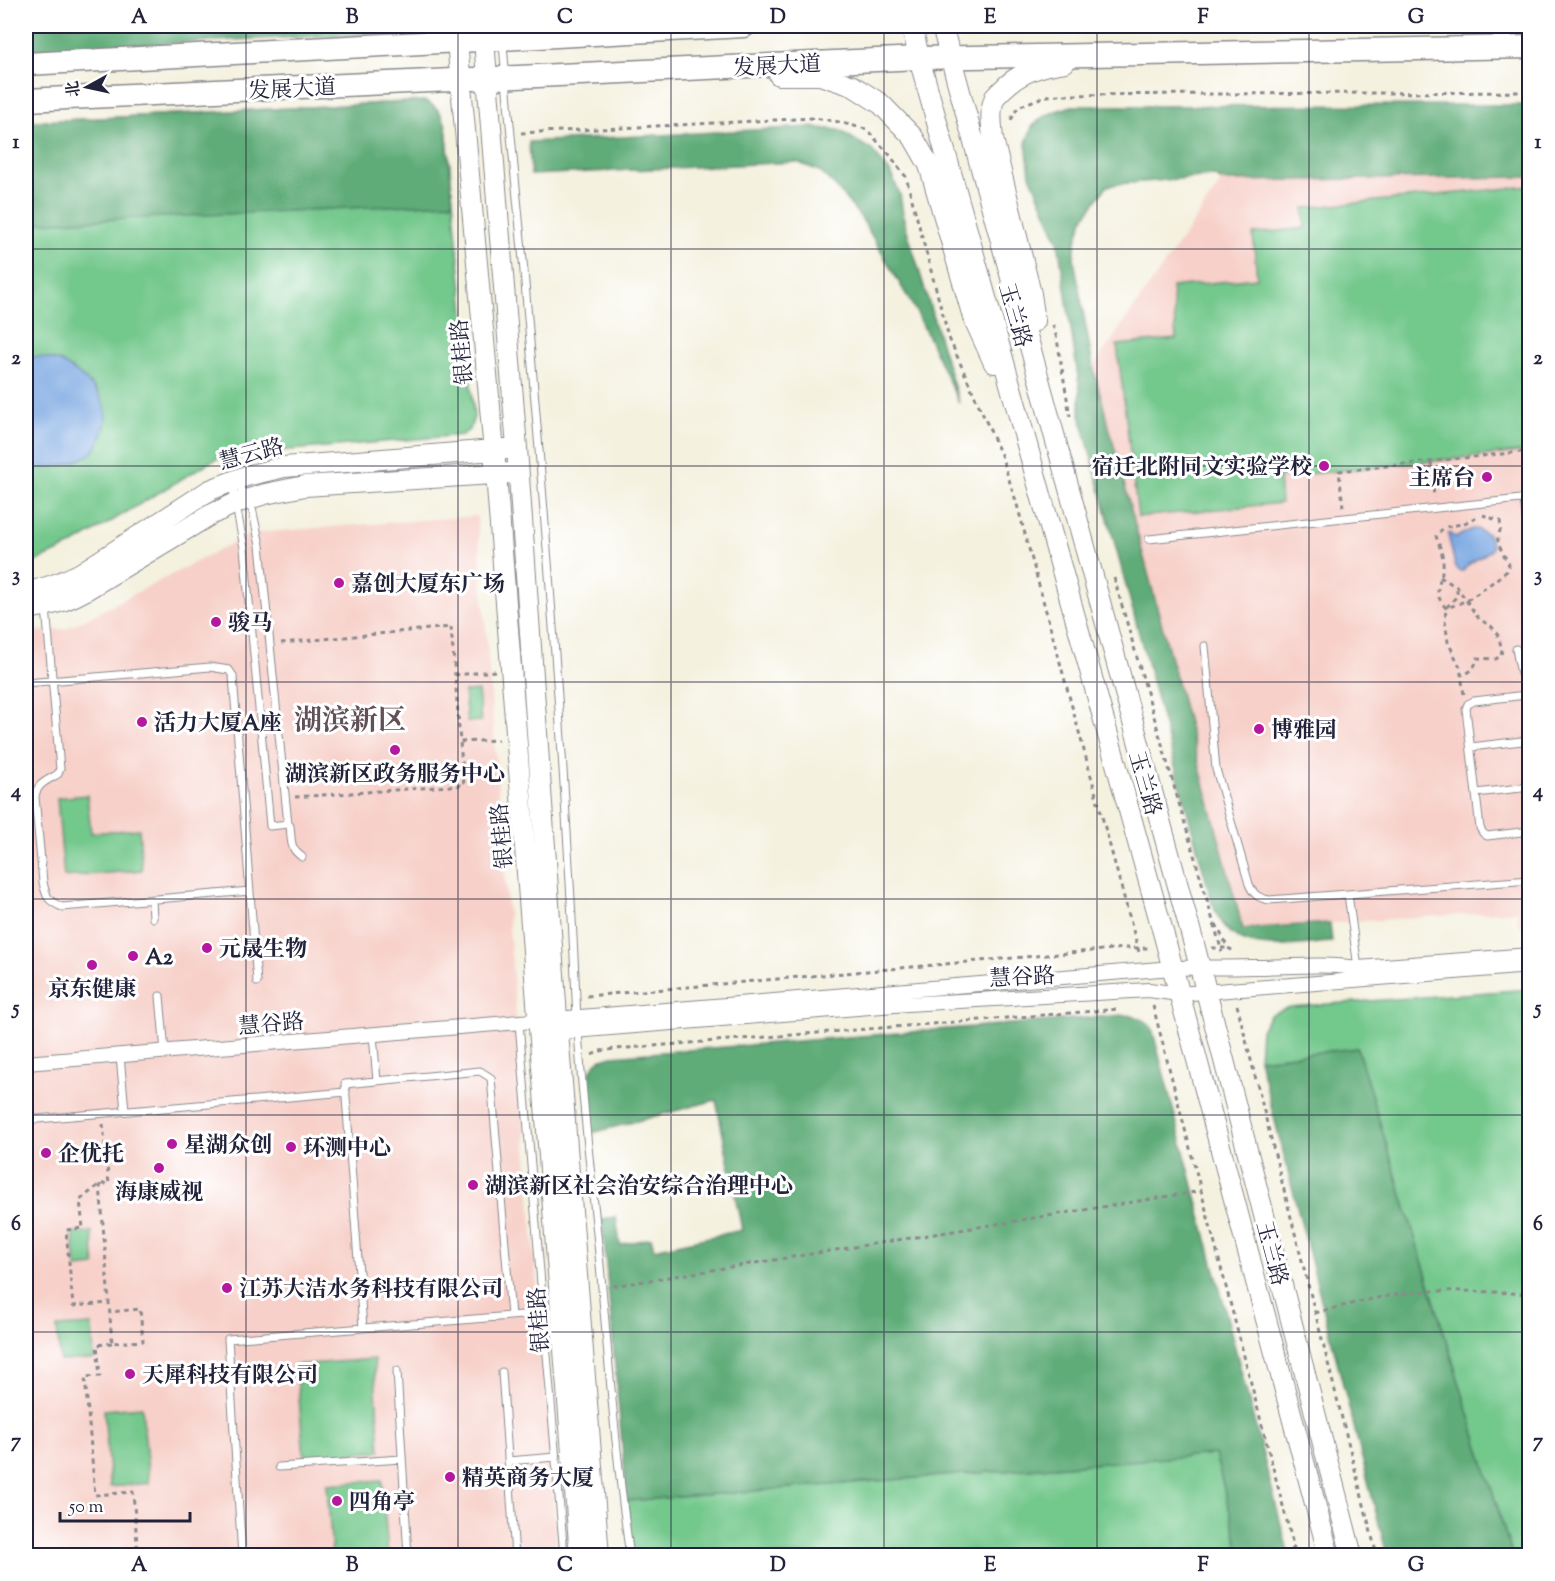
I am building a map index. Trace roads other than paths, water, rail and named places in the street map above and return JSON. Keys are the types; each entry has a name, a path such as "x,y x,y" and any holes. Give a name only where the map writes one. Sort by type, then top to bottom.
{"main road":[{"name":"发展大道","path":"26,64 744,26"},
{"name":"发展大道","path":"26,100 920,58 1530,47"}],"street":[{"path":"597,33 651,26"},
{"name":"玉兰路","path":"912,26 1167,948 1329,1556"},
{"name":"玉兰路","path":"942,26 1198,957 1352,1556"},
{"name":"银桂路","path":"493,39 518,448 549,1027 553,1312 580,1556"},
{"name":"银桂路","path":"457,41 517,738 549,1027 599,1556"},
{"path":"1049,412 1031,294 993,139 991,116 995,97 1023,73 1047,64 1134,55"},
{"path":"602,73 820,75 853,86 881,104 914,137 929,165 973,317 1020,421"},
{"name":"慧云路","path":"26,592 64,582 210,490 246,476 284,467 518,448"},
{"name":"慧云路","path":"26,609 46,607 64,601 205,518 243,501 305,486 519,473"},
{"name":"慧谷路","path":"577,1025 1172,968 1198,957 1234,968 1337,965 1358,968 1530,955"},
{"name":"慧谷路","path":"26,1064 519,1023 549,1027 1149,990 1181,1000 1207,992 1530,966"}],"lane":[{"path":"496,78 511,133 527,305 559,697 579,1061 630,1556"},
{"path":"232,482 243,501 260,545 288,824 292,848 302,857"},
{"path":"232,482 243,501 244,548 270,826 288,824"},
{"path":"1149,540 1527,498 1530,552"},
{"path":"46,607 60,769 58,774 43,782 35,792 35,797 45,893 51,902 62,907 250,891"},
{"path":"1205,646 1216,769 1253,893 1269,900 1530,880"},
{"path":"1516,649 1521,674 1530,686 1526,695 1530,732"},
{"path":"26,683 210,667 229,670 233,676 257,982"},
{"path":"1526,695 1474,701 1468,704 1466,709 1480,828 1483,834 1487,836 1530,831"},
{"path":"1471,747 1530,740"},
{"path":"1476,793 1530,787"},
{"path":"1348,894 1358,968"},
{"path":"152,900 153,918"},
{"path":"160,996 165,1052"},
{"path":"519,1023 553,1312 556,1457 564,1556"},
{"path":"373,1035 377,1081"},
{"path":"120,1056 125,1111"},
{"path":"363,1328 345,1084 480,1071 491,1078 512,1316"},
{"path":"26,1119 346,1092"},
{"path":"242,1556 228,1339 553,1312"},
{"path":"398,1371 408,1556"},
{"path":"502,1372 515,1556"},
{"path":"508,1461 556,1457"},
{"path":"279,1467 402,1459"}],"water":[{"path":"26,356 62,363 86,380 99,395 106,412 106,422 99,441 89,455 66,464 26,469"},
{"path":"1472,529 1489,535 1491,550 1469,564 1463,571 1459,571 1455,565 1448,535 1450,533 1457,537"}],"place":[{"name":"宿迁北附同文实验学校","path":"1324,466"},
{"name":"主席台","path":"1487,477"},
{"name":"嘉创大厦东广场","path":"339,583"},
{"name":"骏马","path":"216,622"},
{"name":"活力大厦A座","path":"142,722"},
{"name":"博雅园","path":"1259,729"},
{"name":"湖滨新区政务服务中心","path":"395,750"},
{"name":"元晟生物","path":"207,948"},
{"name":"A2","path":"133,956"},
{"name":"京东健康","path":"92,965"},
{"name":"星湖众创","path":"172,1144"},
{"name":"环测中心","path":"291,1147"},
{"name":"企优托","path":"46,1153"},
{"name":"海康威视","path":"159,1168"},
{"name":"湖滨新区社会治安综合治理中心","path":"473,1185"},
{"name":"江苏大洁水务科技有限公司","path":"227,1288"},
{"name":"天犀科技有限公司","path":"130,1374"},
{"name":"精英商务大厦","path":"450,1477"},
{"name":"四角亭","path":"337,1501"}],"district":[{"name":"湖滨新区","path":"350,719"}]}
